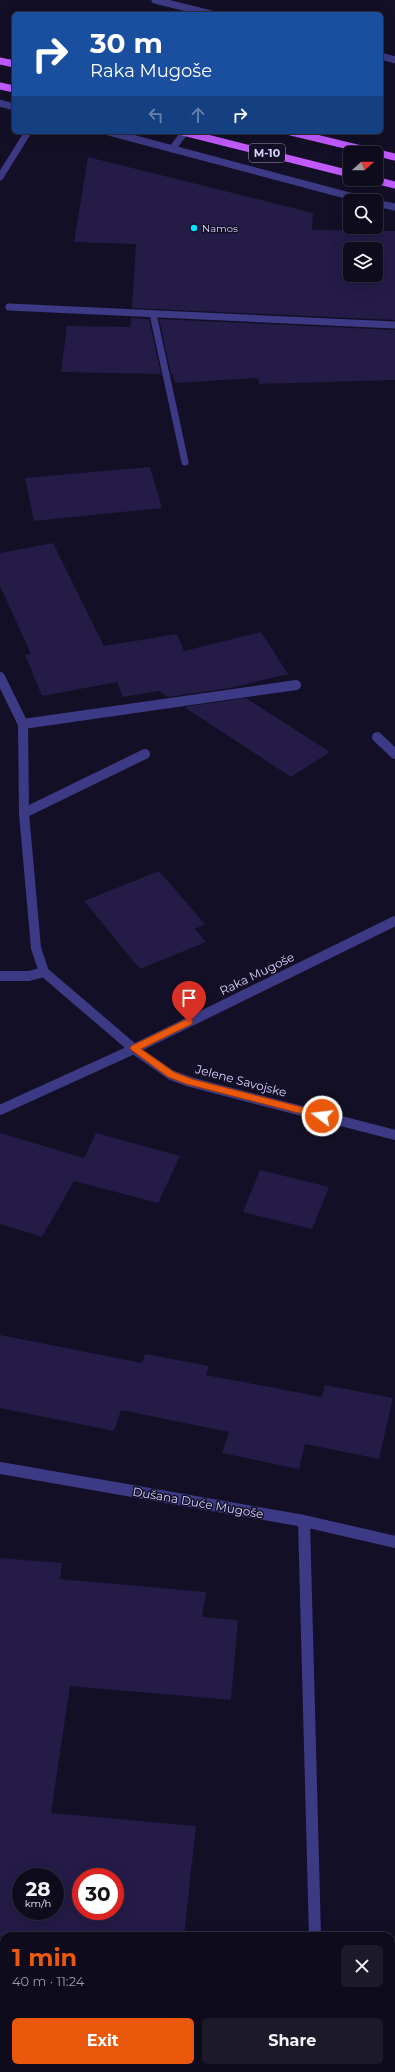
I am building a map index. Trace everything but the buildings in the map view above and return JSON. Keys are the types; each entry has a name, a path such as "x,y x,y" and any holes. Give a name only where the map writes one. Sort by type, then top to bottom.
{"main road":[{"path":"0,61 12,64"},
{"path":"0,86 12,89"},
{"name":"M-10","path":"192,134 343,172"},
{"name":"M-10","path":"299,134 395,158"},
{"path":"383,182 395,185"}],"street":[{"path":"155,0 203,12"},
{"path":"383,57 395,60"},
{"path":"0,104 12,107"},
{"path":"0,177 27,134"},
{"path":"117,134 343,194"},
{"path":"172,148 182,134"},
{"path":"383,204 395,207"},
{"path":"9,307 395,325"},
{"path":"153,314 185,462"},
{"path":"0,678 23,724 24,813 36,948 44,972 24,976 0,976"},
{"path":"23,724 296,685"},
{"path":"377,737 395,754"},
{"path":"24,813 145,754"},
{"name":"Raka Mugoše","path":"0,1110 134,1049 395,920"},
{"name":"Jelene Savojske","path":"44,972 134,1049 171,1074 190,1082 395,1135"},
{"name":"Dušana Duće Mugoše","path":"0,1468 304,1521 395,1542"},
{"path":"304,1521 315,1932"}],"place":[{"name":"Namos","path":"194,228"}],"route":[{"path":"189,1022 134,1049 171,1074 190,1082 322,1116"}]}
